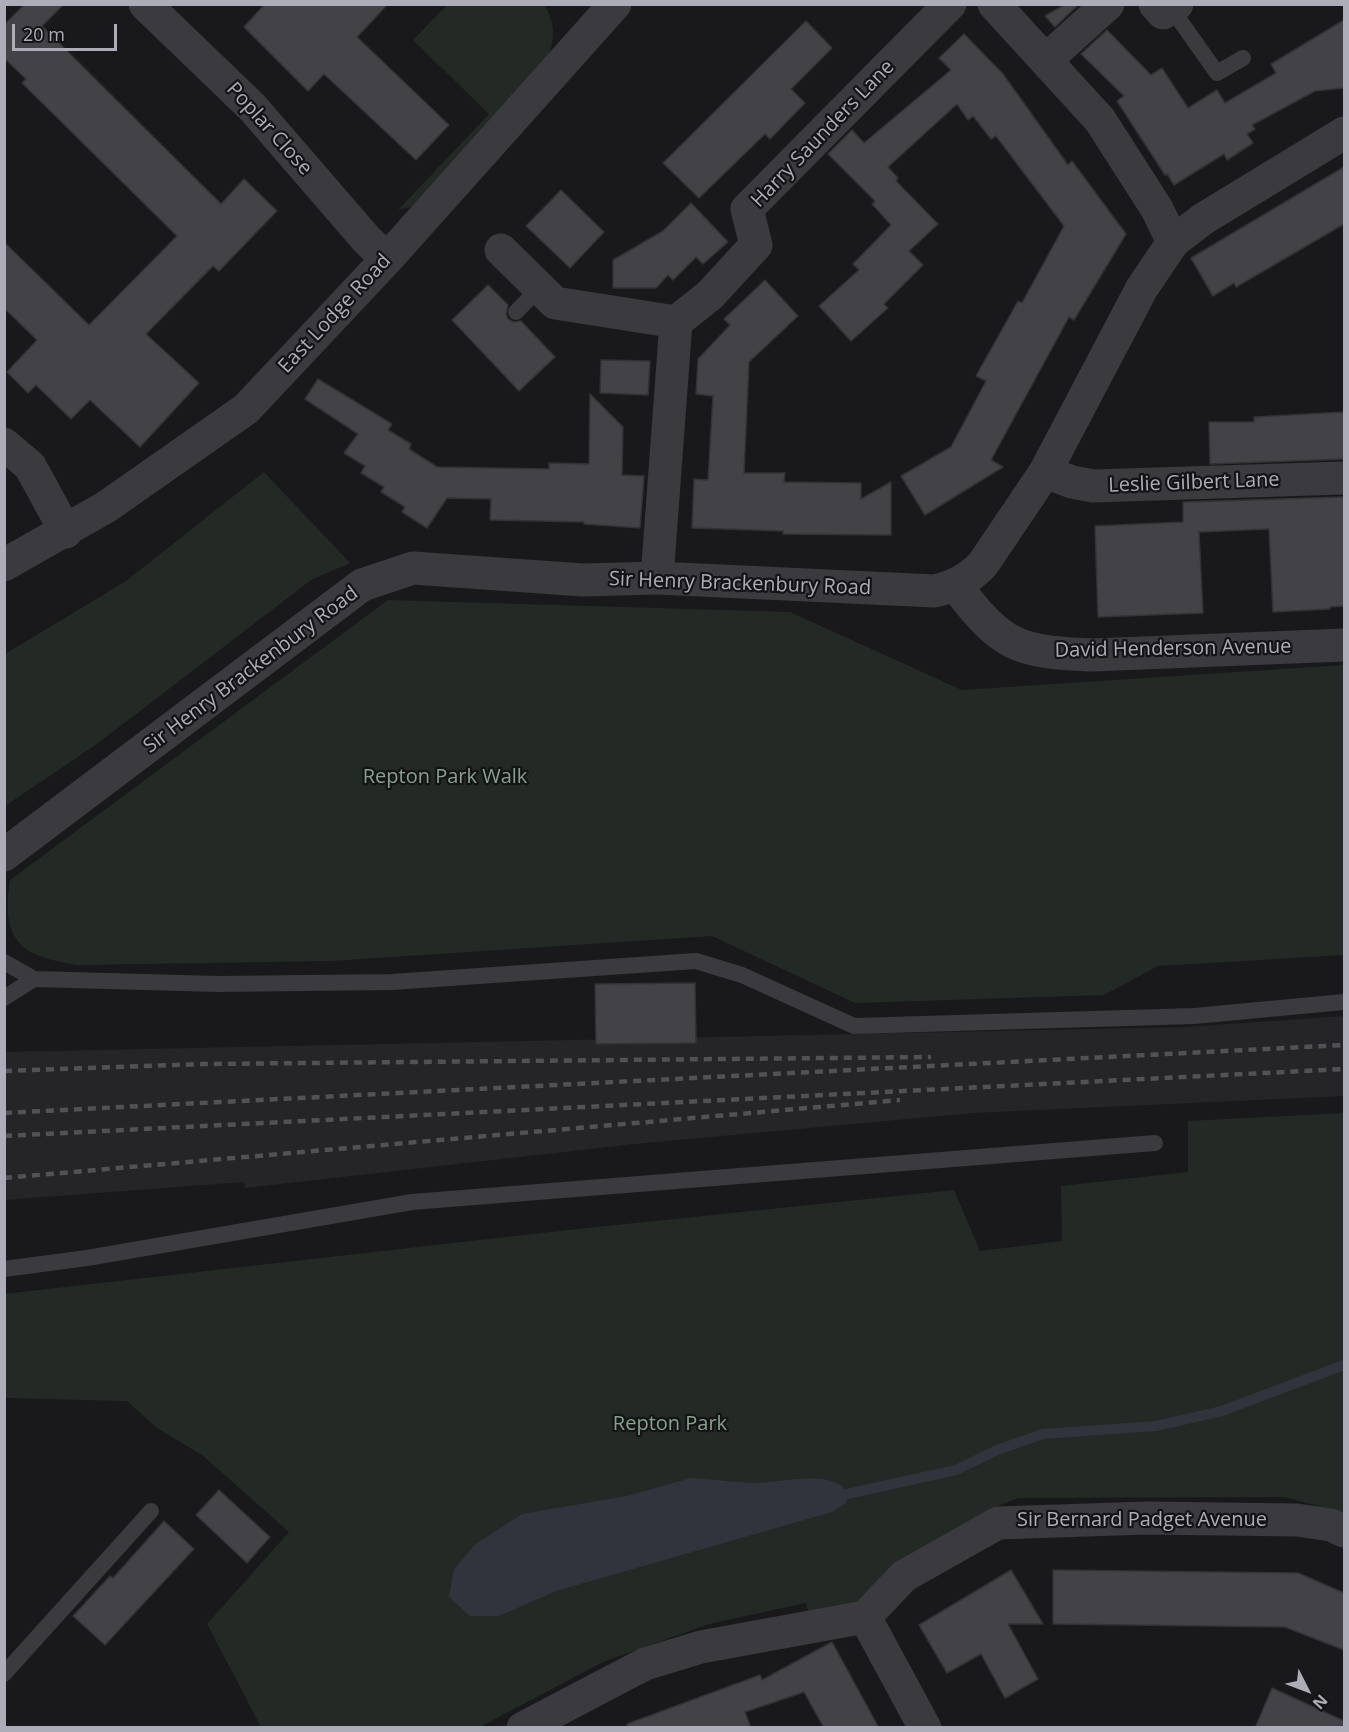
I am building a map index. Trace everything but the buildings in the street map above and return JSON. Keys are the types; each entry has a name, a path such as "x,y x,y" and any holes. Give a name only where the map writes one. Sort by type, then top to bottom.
{"street":[{"name":"Poplar Close","path":"145,4 253,108 367,240 387,259"},
{"name":"East Lodge Road","path":"4,565 66,532 246,409 387,259 615,4"},
{"name":"Harry Saunders Lane","path":"676,322 710,296 756,245 747,209 950,4"},
{"path":"994,4 1100,120 1157,209 1173,242"},
{"path":"1046,60 1108,4"},
{"name":"Sir Henry Brackenbury Road","path":"4,855 362,585 413,568 583,580 657,578 935,591 956,586 974,574 983,564 1045,472 1142,288 1173,242 1203,219 1344,133"},
{"path":"501,250 555,303 676,322 657,578"},
{"path":"4,444 30,466 66,532"},
{"name":"Leslie Gilbert Lane","path":"1045,472 1072,482 1093,486 1344,478"},
{"name":"David Henderson Avenue","path":"956,586 985,623 1005,639 1024,647 1057,653 1092,655 1344,645"},
{"name":"Sir Bernard Padget Avenue","path":"865,1617 904,1576 998,1523 1174,1518 1296,1520 1331,1525 1344,1531"},
{"path":"523,1728 645,1664 719,1643 865,1617 925,1728"}],"lane":[{"path":"1168,6 1217,73 1243,58"},
{"path":"516,312 539,288"},
{"path":"4,962 34,979 218,984 392,982 696,961 742,975 854,1026 1194,1016 1344,1002"},
{"path":"4,998 34,979"},
{"path":"4,1269 87,1258 412,1202 1155,1143"},
{"path":"4,1674 151,1511"}],"shaded area":[{"path":"1344,1016 1344,1096 973,1113 635,1144 245,1188 244,1182 5,1200 4,1052 1186,1027"},
{"path":"691,1478 757,1483 796,1479 826,1480 837,1483 845,1491 847,1502 832,1512 556,1591 499,1616 470,1616 449,1597 454,1569 476,1544 522,1514 627,1496"}],"green space":[{"path":"447,5 544,5 552,23 551,49 549,56 415,206 398,210 489,114 413,40"},
{"path":"264,472 350,563 311,580 97,744 5,806 5,654 126,581"},
{"name":"Repton Park Walk","path":"388,600 790,612 962,690 1344,665 1344,955 1158,966 1104,995 855,1003 712,936 331,961 77,965 42,957 19,943 12,932 9,919 10,880"},
{"name":"Repton Park","path":"1344,1113 1344,1515 1284,1497 1018,1498 991,1509 911,1553 896,1564 866,1597 851,1606 809,1615 806,1603 709,1624 603,1662 480,1727 261,1727 207,1624 289,1532 202,1455 157,1428 127,1401 5,1398 4,1294 568,1230 954,1190 980,1251 1062,1241 1061,1186 1188,1172 1188,1121"}],"waterway":[{"path":"847,1494 956,1470 997,1450 1043,1434 1156,1426 1222,1411 1344,1365"}],"railway":[{"path":"4,1113 1344,1045"},
{"path":"4,1071 204,1064 931,1057"},
{"path":"4,1136 1344,1069"},
{"path":"4,1178 900,1100"}]}
